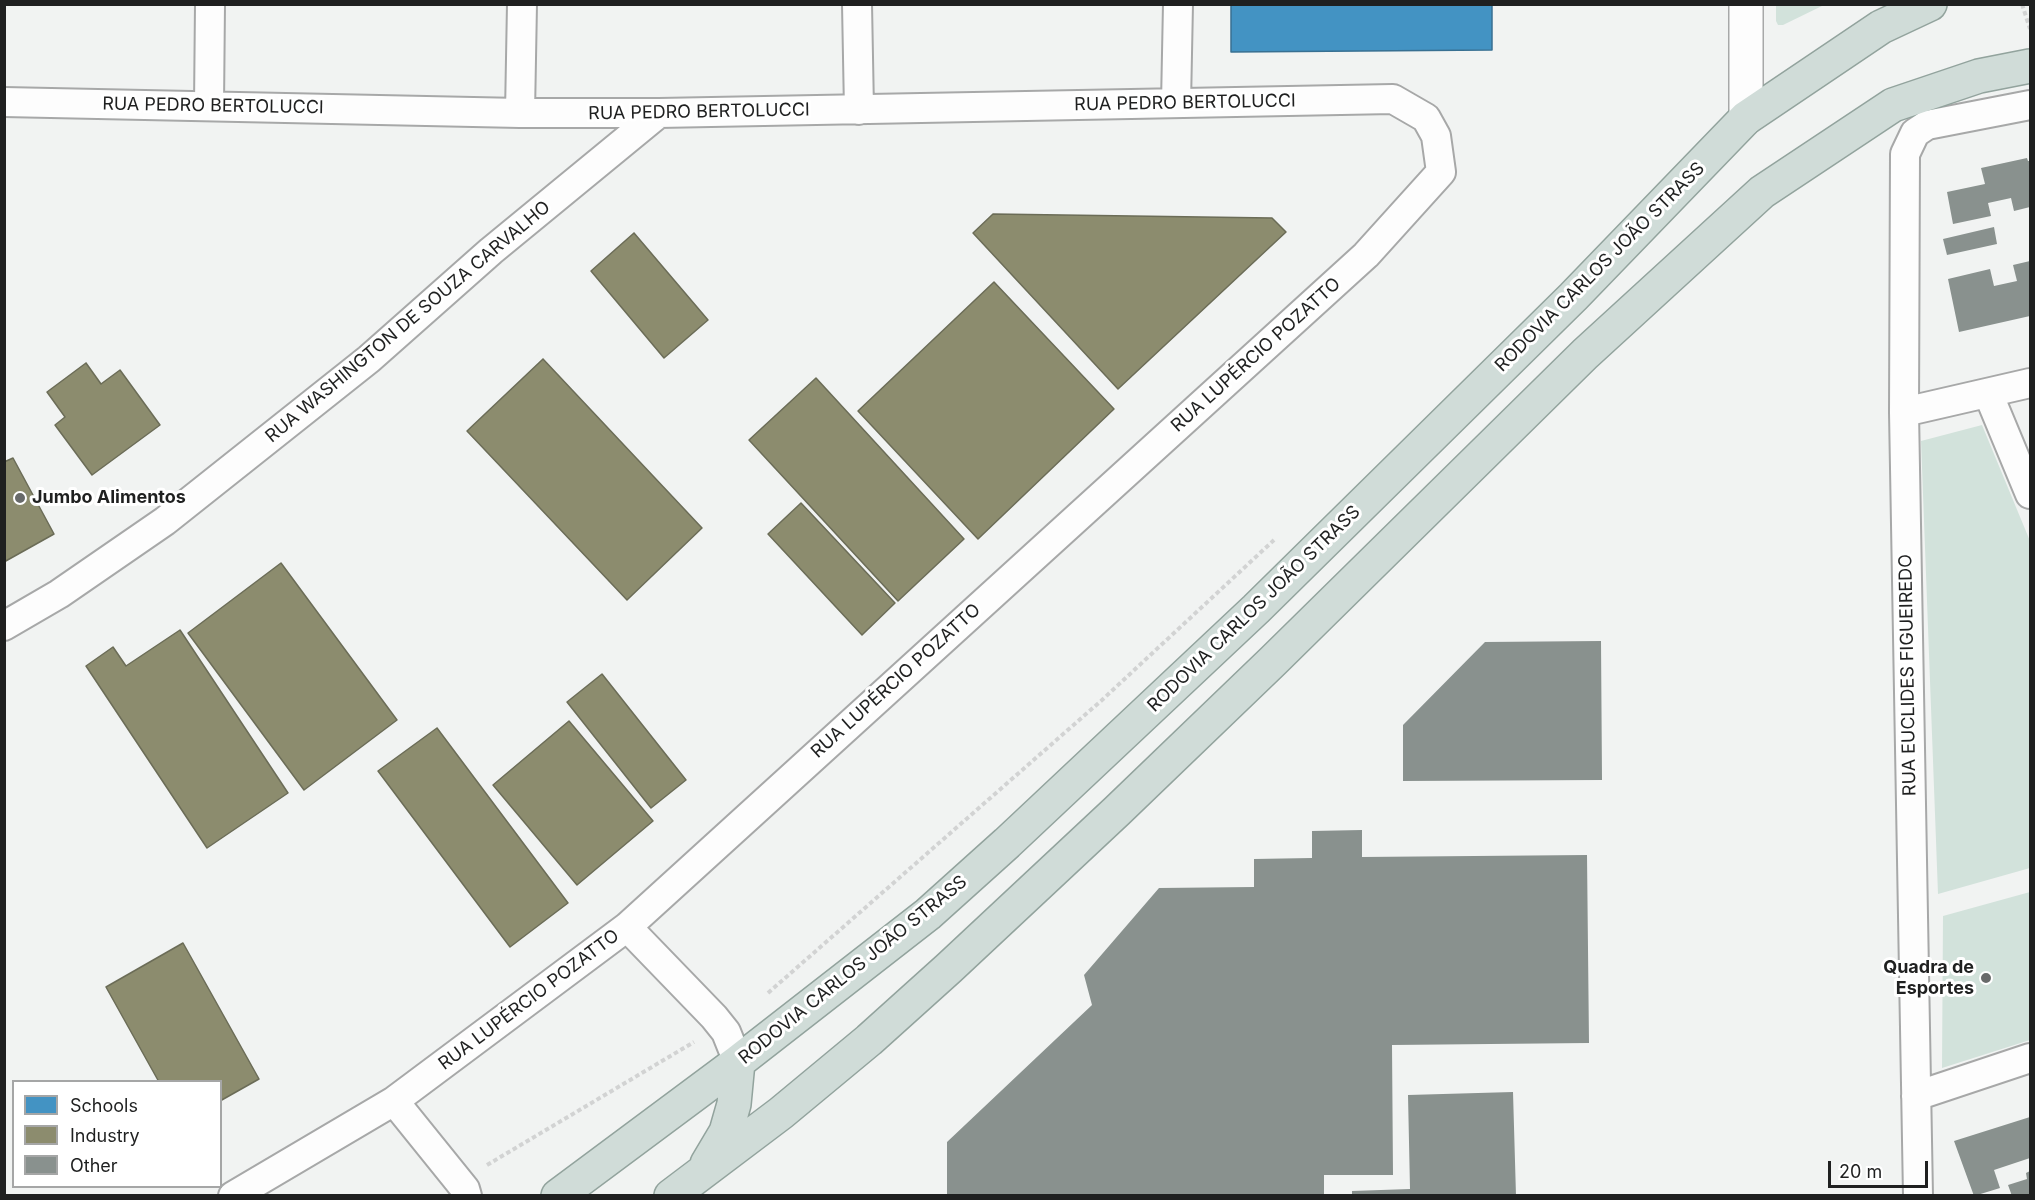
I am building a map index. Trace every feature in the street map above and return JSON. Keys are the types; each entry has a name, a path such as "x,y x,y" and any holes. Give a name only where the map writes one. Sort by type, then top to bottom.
{"highway":[{"name":"RODOVIA CARLOS JOÃO STRASS","path":"558,1196 738,1062 928,914 1024,827 1264,601 1573,297 1746,118 1881,16 1930,4"},
{"path":"671,1196 781,1113 869,1040 949,968 1118,811 1585,354 1762,192 1893,105 1979,76 2031,66"},
{"path":"701,1173 726,1132 734,1104 738,1062"}],"street":[{"path":"209,105 210,4"},
{"path":"520,113 522,4"},
{"path":"857,4 859,110"},
{"path":"1176,103 1178,4"},
{"path":"1746,4 1746,118"},
{"name":"RUA PEDRO BERTOLUCCI","path":"4,102 520,113 659,113 1393,99"},
{"name":"RUA LUPÉRCIO POZATTO","path":"233,1196 394,1101 627,927 1366,255 1441,172 1436,136 1426,118 1393,99"},
{"name":"RUA EUCLIDES FIGUEIREDO","path":"1918,1196 1904,412 1905,154 1915,133 1927,125 2031,105"},
{"name":"RUA WASHINGTON DE SOUZA CARVALHO","path":"4,626 59,594 165,521 369,359 491,252 659,113"},
{"path":"1904,412 2031,383"},
{"path":"1988,393 2031,494"},
{"path":"627,927 714,1017 726,1032 738,1062"},
{"path":"1916,1096 2031,1058"},
{"path":"394,1101 463,1189"}],"path":[{"path":"2022,4 2031,29"},
{"path":"765,995 1102,700 1276,538"},
{"path":"463,1189 721,1026"}],"shaded area":[{"path":"1776,4 1824,5 1783,25 1778,25"},
{"path":"1982,425 2030,541 2030,868 1938,894 1921,441"},
{"name":"Quadra de Esportes","path":"2030,892 2030,1040 1942,1068 1943,916"}],"building: Schools":[{"path":"1231,4 1492,4 1492,50 1231,52"}],"building: Industry":[{"path":"993,214 1272,218 1286,232 1118,389 973,233"},
{"path":"634,233 708,320 664,358 591,271"},
{"path":"994,282 1114,409 978,539 858,411"},
{"path":"543,359 702,528 627,600 467,431"},
{"path":"86,363 101,384 120,370 160,425 92,475 55,425 65,417 47,392"},
{"path":"816,378 964,539 898,601 749,440"},
{"name":"Jumbo Alimentos","path":"13,458 54,534 4,562 4,462"},
{"path":"801,503 895,603 862,635 768,534"},
{"path":"281,563 397,720 304,790 188,633"},
{"path":"180,630 288,793 207,848 86,666 113,647 126,666"},
{"path":"602,674 686,780 651,808 567,702"},
{"path":"569,721 653,821 577,885 493,785"},
{"path":"437,728 568,903 510,947 378,771"},
{"path":"183,943 259,1079 222,1100 222,1080 158,1080 106,987"}],"building: Other":[{"path":"2027,158 2030,161 2030,207 2014,211 2011,198 1988,203 1991,216 1953,224 1947,192 1985,184 1981,168"},
{"path":"1994,227 1997,244 1947,255 1943,239"},
{"path":"2030,261 2030,316 1959,332 1948,279 1990,269 1994,286 2017,281 2013,265"},
{"path":"1601,641 1602,780 1403,781 1403,725 1485,642"},
{"path":"1362,830 1362,857 1587,855 1589,1043 1392,1045 1393,1175 1324,1175 1324,1196 947,1196 947,1142 1092,1005 1084,975 1159,888 1254,887 1254,859 1312,858 1312,831"},
{"path":"1513,1092 1516,1196 1352,1196 1352,1191 1410,1189 1408,1095"},
{"path":"2030,1117 2030,1158 1994,1170 2000,1188 1974,1196 1954,1141"},
{"path":"2030,1171 2030,1196 2012,1196 2008,1185 2027,1179 2026,1173"}],"place":[{"name":"Jumbo Alimentos","path":"20,498"},
{"name":"Quadra de Esportes","path":"1986,978"}]}
